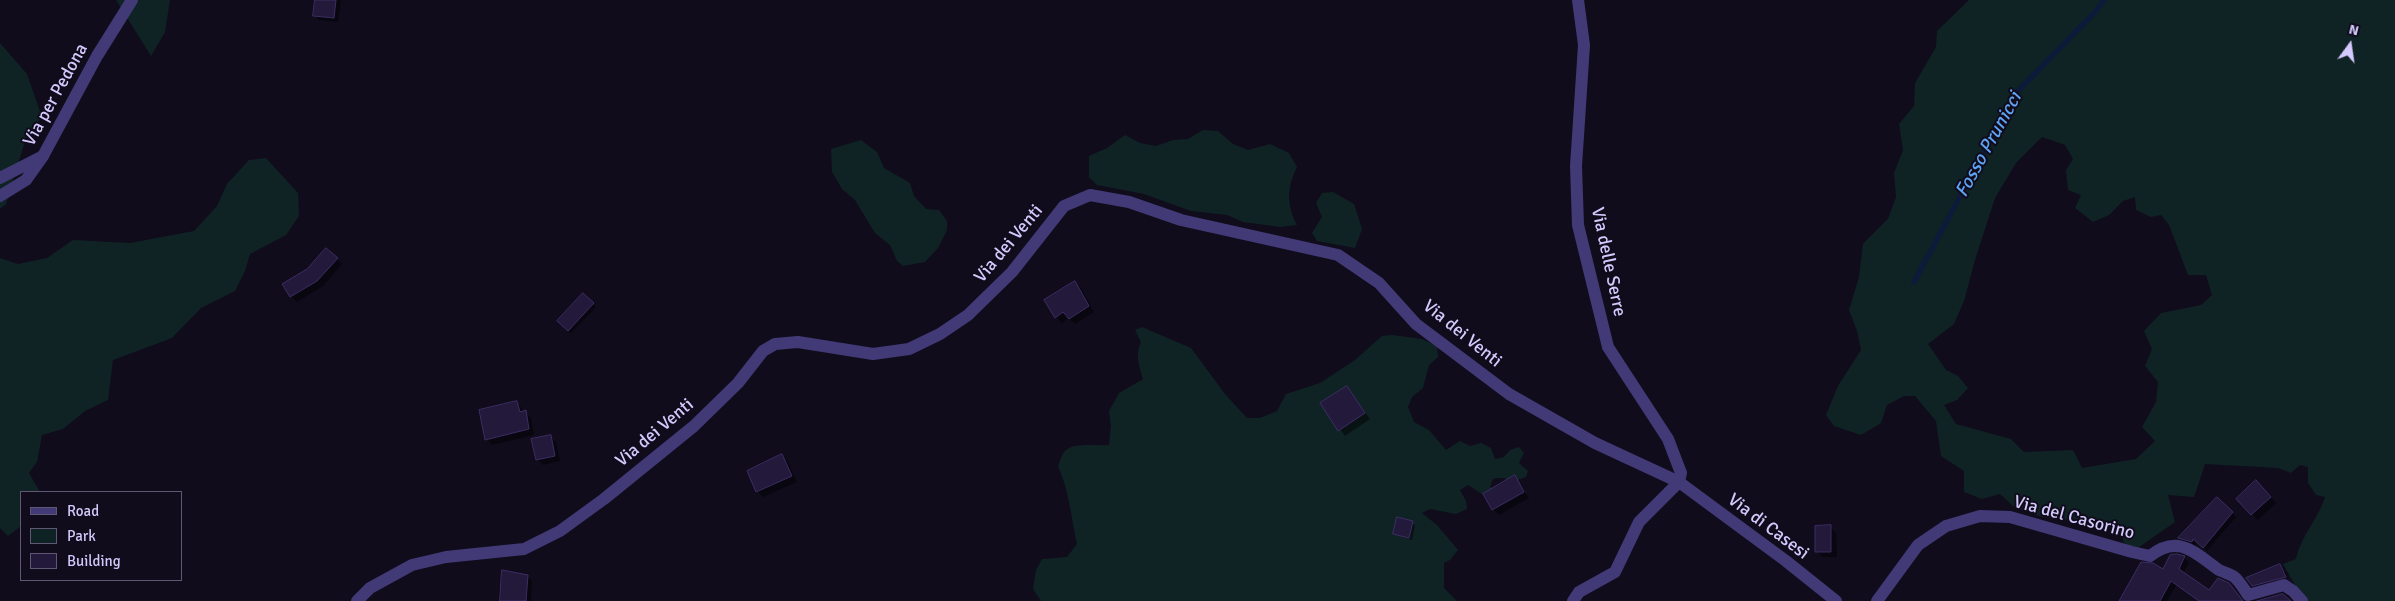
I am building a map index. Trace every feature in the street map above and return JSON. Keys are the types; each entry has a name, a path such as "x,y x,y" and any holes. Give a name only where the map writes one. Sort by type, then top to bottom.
{"street":[{"name":"Via per Pedona","path":"0,196 26,180 42,156 97,56 132,0"},
{"name":"Via delle Serre","path":"1578,0 1584,45 1576,166 1578,224 1608,347 1668,439 1680,473 1679,482"},
{"path":"0,178 42,156"},
{"name":"Via dei Venti","path":"357,601 370,588 412,565 446,557 524,549 560,532 694,426 738,383 763,350 775,344 798,342 873,354 909,349 940,334 968,315 1012,272 1064,206 1090,195 1129,202 1181,220 1338,255 1379,283 1416,324 1509,394 1595,443 1679,482"},
{"path":"1573,601 1579,592 1615,572 1639,522 1679,482"},
{"name":"Via di Casesi","path":"1679,482 1786,561 1836,601"},
{"name":"Via del Casorino","path":"1877,601 1918,545 1946,526 1980,516 2010,517 2150,556 2161,547 2179,546 2197,551 2220,570 2235,577 2248,598"},
{"path":"2248,598 2284,585 2302,601"}],"green space":[{"path":"116,0 170,0 165,32 151,56"},
{"path":"1969,0 2395,0 2395,601 2307,601 2302,597 2283,564 2296,559 2298,551 2325,497 2316,495 2308,483 2308,467 2300,465 2291,473 2278,468 2205,464 2194,497 2168,495 2175,522 2135,550 2123,542 2124,526 2042,517 2013,506 2000,494 1982,499 1964,492 1964,471 1941,456 1936,421 1915,396 1904,396 1887,405 1881,423 1861,435 1834,426 1826,415 1838,386 1861,350 1857,331 1849,310 1859,277 1863,244 1888,219 1896,197 1894,173 1903,150 1899,124 1914,106 1915,83 1936,47 1937,31","holes":["2042,137 2065,145 2073,159 2066,170 2068,190 2081,195 2075,208 2093,222 2109,215 2123,201 2135,197 2136,210 2151,217 2161,215 2169,225 2188,275 2206,275 2212,295 2201,305 2161,313 2144,331 2152,349 2145,366 2158,382 2156,402 2142,427 2155,441 2136,459 2082,468 2073,450 2024,452 2011,439 1956,424 1944,405 1957,400 1968,388 1958,376 1946,370 1928,344 1954,324 1964,301 1995,198 2016,163"]},
{"path":"0,43 27,74 42,117 25,141 6,204 0,209"},
{"path":"1203,130 1218,131 1233,144 1248,150 1270,144 1289,153 1297,167 1291,182 1289,196 1291,210 1297,225 1280,227 1243,222 1227,215 1191,211 1144,194 1097,185 1089,177 1089,156 1107,148 1125,135 1140,143 1156,146 1173,140 1188,139"},
{"path":"861,140 877,152 884,168 910,183 914,196 926,209 939,210 947,221 947,230 938,248 925,262 903,266 897,261 890,245 875,233 855,200 842,189 832,172 831,149"},
{"path":"266,158 298,193 299,216 286,235 250,254 245,271 235,291 201,308 172,338 113,360 108,400 85,411 63,429 42,435 37,462 29,473 39,491 20,491 20,527 8,536 0,528 0,258 18,264 47,258 73,240 130,243 194,231 217,206 227,184 249,160"},
{"path":"1333,192 1354,204 1362,229 1355,248 1317,241 1312,233 1322,217 1316,203 1322,193"},
{"path":"1142,327 1191,348 1225,394 1247,418 1260,418 1277,411 1286,394 1320,383 1355,360 1382,336 1392,335 1422,339 1437,346 1438,357 1429,365 1423,388 1412,397 1408,407 1414,422 1429,430 1446,450 1460,441 1470,446 1481,443 1491,448 1495,459 1504,457 1510,450 1519,447 1524,453 1519,463 1528,471 1526,477 1521,479 1493,479 1490,487 1499,490 1491,500 1468,485 1460,490 1466,501 1467,509 1456,514 1430,509 1422,513 1437,525 1458,550 1450,560 1444,563 1444,588 1457,601 1041,601 1033,589 1036,570 1042,559 1067,557 1077,544 1067,494 1058,466 1063,454 1069,448 1079,445 1109,445 1111,426 1109,411 1119,393 1143,379 1138,356 1141,342 1135,330"}],"building":[{"path":"315,0 336,0 334,18 313,16"},
{"path":"326,248 338,258 317,281 290,297 282,284 307,269"},
{"path":"1075,281 1089,306 1069,319 1063,312 1055,318 1044,300"},
{"path":"583,293 594,303 568,331 557,321"},
{"path":"1347,386 1365,413 1338,431 1320,403"},
{"path":"517,401 520,412 526,410 529,429 485,440 479,410"},
{"path":"551,435 555,456 536,460 531,439"},
{"path":"782,454 792,476 756,492 747,471"},
{"path":"1515,475 1524,492 1492,510 1483,494"},
{"path":"2256,480 2271,497 2251,515 2236,499"},
{"path":"2217,497 2233,512 2203,548 2193,539 2192,542 2178,538"},
{"path":"1397,517 1413,521 1409,538 1393,534"},
{"path":"1831,525 1831,552 1815,552 1815,526"},
{"path":"2170,555 2185,556 2179,569 2209,590 2218,578 2229,583 2243,601 2199,601 2171,581 2160,601 2119,601 2141,562 2153,563 2163,569"},
{"path":"2280,564 2286,577 2252,586 2246,578"},
{"path":"502,570 528,575 526,601 500,601"},
{"path":"2283,594 2291,601 2257,601"}],"waterway":[{"name":"Fosso Prunicci","path":"1914,282 2015,94 2096,11 2104,0"}]}
